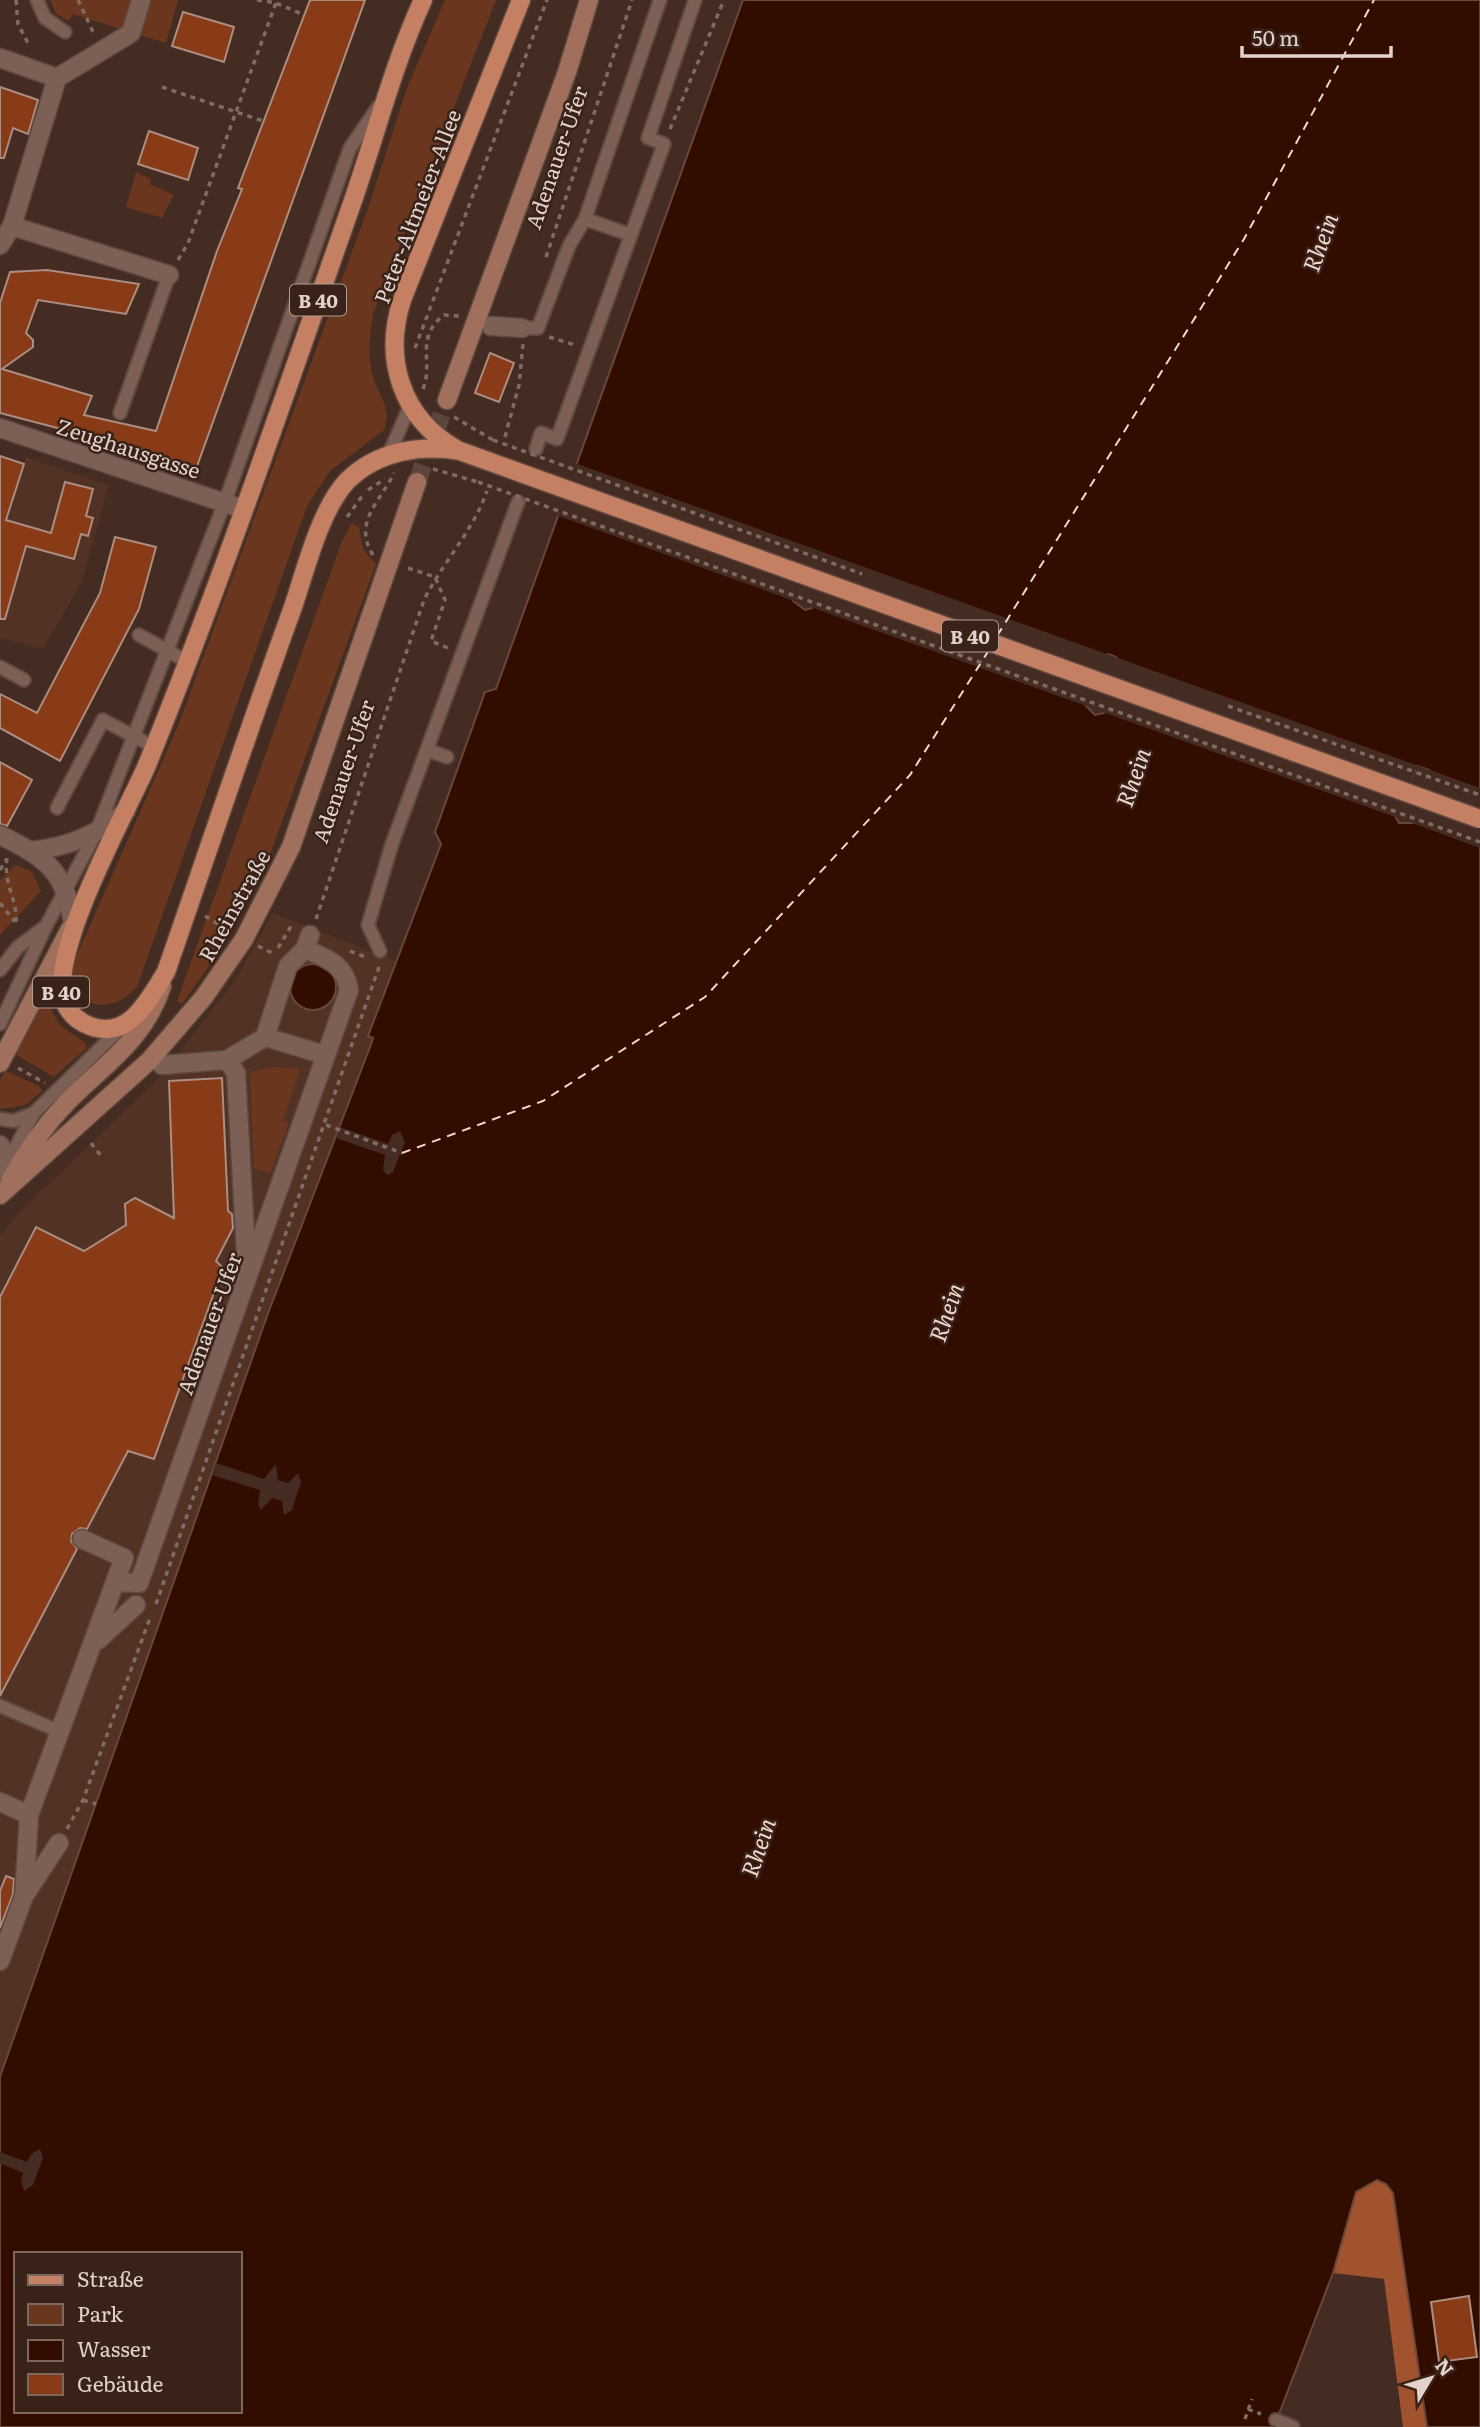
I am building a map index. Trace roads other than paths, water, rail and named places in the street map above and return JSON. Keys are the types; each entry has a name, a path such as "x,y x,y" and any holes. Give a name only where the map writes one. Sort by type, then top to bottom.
{"main road":[{"name":"B 40","path":"126,1024 107,1029 88,1025 72,1014 62,997 61,978 76,917 126,811 188,662 423,0"},
{"path":"449,408 567,72 589,0"},
{"name":"Peter-Altmeier-Allee","path":"460,452 433,433 410,407 402,391 393,356 396,318 519,3"},
{"name":"Rheinstraße","path":"126,1024 142,1009 166,972 322,525 334,498 346,482 366,467 388,456 428,448 460,452"},
{"name":"B 40","path":"460,452 1480,820"},
{"name":"Rheinstraße","path":"3,1181 149,1061 212,987 244,940 291,847 396,564 424,475"},
{"path":"4,1063 76,917"},
{"path":"3,1181 50,1121 141,1031 153,1009 166,972"}],"street":[{"path":"0,245 12,226 57,78 131,33 141,0"},
{"path":"0,58 57,78"},
{"path":"12,226 169,275"},
{"path":"491,326 522,328"},
{"name":"Zeughausgasse","path":"0,428 243,509"},
{"path":"32,851 62,846 96,833 126,811"},
{"path":"0,835 32,851 57,873 76,917"},
{"name":"Adenauer-Ufer","path":"115,1582 139,1583 349,990 347,979 337,964 307,942 288,966 265,1037"},
{"path":"162,1065 232,1066 265,1037 325,1055"},
{"path":"232,1066 247,1278"},
{"path":"0,1145 3,1181"},
{"path":"24,1896 29,1815 95,1643 124,1558 82,1539"},
{"path":"95,1643 136,1605"},
{"path":"1,1801 29,1815"},
{"path":"0,1961 24,1896 59,1843"}],"lane":[{"path":"37,0 45,18 65,32"},
{"path":"522,328 538,328 569,246 585,219 660,0"},
{"path":"536,449 541,433 557,439 664,144 648,138 695,0"},
{"path":"0,1024 46,926 96,833 225,502 350,148 390,90"},
{"path":"585,219 631,235"},
{"path":"120,413 169,275"},
{"path":"388,456 410,407"},
{"path":"380,957 368,925 391,844 427,750 459,654 518,502"},
{"path":"139,635 188,662"},
{"path":"0,667 24,681"},
{"path":"57,808 103,720 154,747"},
{"path":"427,750 447,757"},
{"path":"0,970 18,947 46,926"},
{"name":"Rheinstraße","path":"3,1181 34,1113 102,1043 126,1024"},
{"path":"0,1119 14,1121 34,1113"},
{"path":"0,1706 61,1732"},
{"path":"1276,2420 1293,2427"}],"water":[{"name":"Rhein","path":"743,0 1480,0 1480,2427 1427,2427 1393,2193 1386,2184 1377,2180 1356,2192 1333,2273 1274,2427 0,2427 0,2077 267,1316 370,1047 373,1038 368,1036 441,844 435,832 485,692 496,689","holes":["810,552 819,552 828,560 812,608 805,610 793,601","1108,654 1121,663 1104,713 1095,715 1086,706 1103,657","1417,766 1429,770 1413,823 1399,823 1395,816"]},
{"path":"313,964 329,971 336,987 329,1003 313,1010 297,1003 290,987 297,971"}],"tunnel":[{"path":"417,482 447,400"}]}
